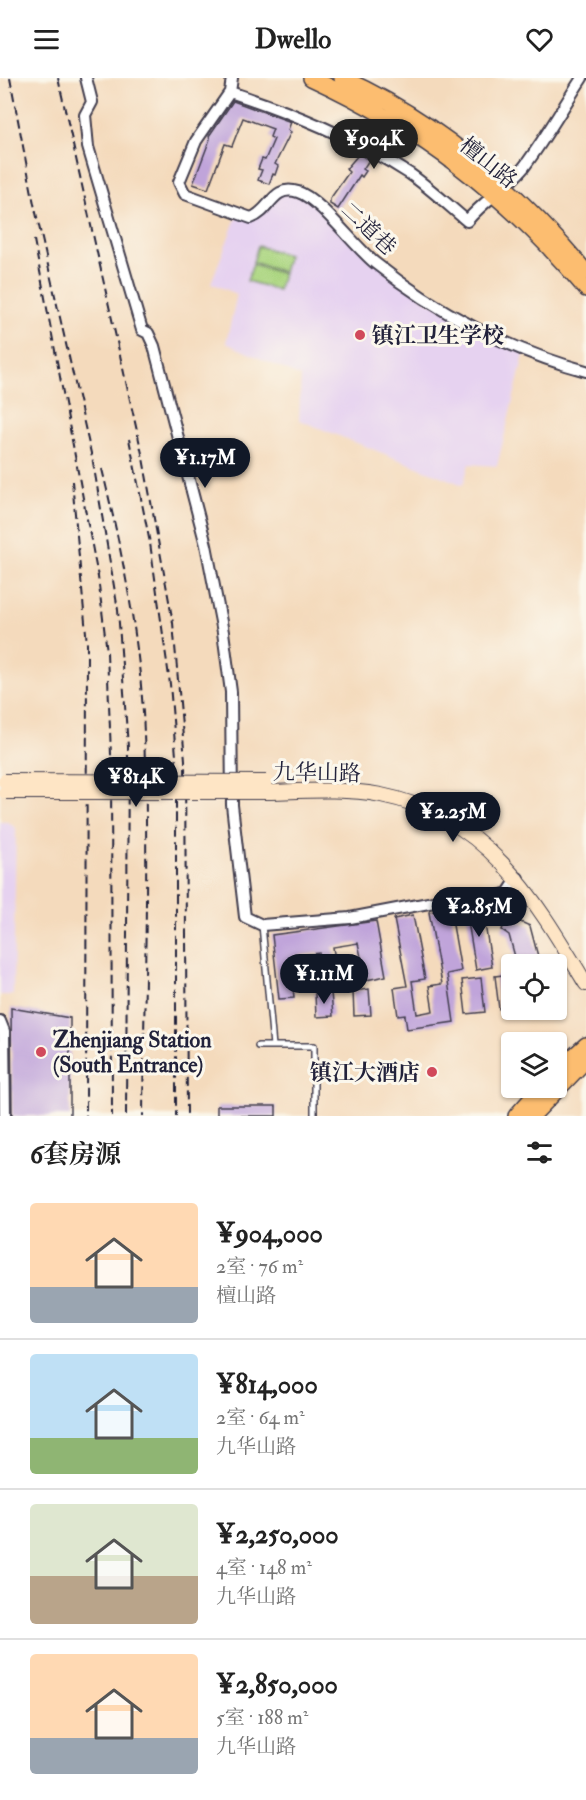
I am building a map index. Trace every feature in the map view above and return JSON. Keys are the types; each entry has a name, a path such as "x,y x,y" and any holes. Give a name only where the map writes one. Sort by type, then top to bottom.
{"main road":[{"name":"檀山路","path":"311,78 358,99 501,190 586,289"},
{"name":"檀山路","path":"342,78 412,116 461,149 586,272"},
{"name":"九华山路","path":"3,787 266,787 343,784 382,788 417,798 447,811 470,826 524,874 586,969"},
{"name":"九华山路","path":"266,787 380,795 413,804 442,818 495,854 518,878 586,984"},
{"path":"567,1062 586,1045"},
{"path":"532,1116 586,1060"},
{"path":"516,1116 532,1098"}],"street":[{"path":"86,78 92,102 85,115 88,147 142,330 148,333 154,346 206,545 223,632 231,692 232,805 245,917 262,925 350,918 460,897 489,899 508,893 518,878"},
{"name":"二道巷","path":"232,78 230,92 196,141 179,182 185,194 251,218 261,214 274,194 283,190 300,192 332,219 373,262 424,299 525,351 586,371"},
{"path":"230,92 298,115 350,139 411,175 467,221 480,204 501,190 524,167 582,78"},
{"path":"0,1021 4,1031 5,1116"}],"lane":[{"path":"262,925 273,1046"},
{"path":"258,1046 314,1046 314,1116"}],"shaded area":[{"name":"镇江卫生学校","path":"300,192 424,299 525,351 497,466 469,464 463,485 299,420 301,377 226,343 237,294 211,283 238,213 252,218 274,194"},
{"path":"0,822 8,822 16,828 13,995 0,995"}],"green space":[{"path":"258,246 288,255 283,272 253,262"},
{"path":"253,264 283,274 278,290 247,281"}],"building":[{"path":"233,101 291,122 288,130 291,132 275,164 278,166 275,175 273,174 269,184 258,180 262,170 258,169 262,159 265,160 274,139 270,137 273,129 243,118 232,146 225,144 208,189 193,184 210,139 209,136"},
{"path":"359,154 369,160 363,169 366,171 362,177 360,175 338,209 330,204 330,199 349,172 346,169"},
{"path":"482,906 492,967 476,970 466,909"},
{"path":"450,908 461,971 447,974 454,1022 407,1029 405,1015 398,1016 394,988 407,986 394,919 413,915 425,979 412,981 417,1014 433,1011 429,986 442,984 429,912"},
{"path":"507,916 530,926 537,954 514,954 509,935 502,930"},
{"path":"376,921 386,976 366,980 358,943 333,947 338,979 323,982 319,953 295,956 298,986 293,987 294,998 279,999 272,935"},
{"path":"501,975 501,1009 499,1009 495,976"},
{"path":"481,978 485,1012 466,1014 462,980"},
{"path":"369,989 371,1015 354,1016 353,991"},
{"path":"331,992 333,1016 316,1017 315,993"},
{"name":"Zhenjiang Station (South Entrance)","path":"11,1008 70,1018 70,1116 12,1116"},
{"path":"217,1106 276,1106 276,1116 217,1116"}],"railway":[{"path":"10,78 34,204 93,462 118,610 128,747 126,1116"},
{"path":"58,78 143,458 173,623 185,760 187,1116"},
{"path":"34,240 98,577 107,652 111,755 112,1116"},
{"path":"129,439 150,543 170,684 176,756 176,1116"},
{"path":"102,469 130,600 142,700 146,829 143,1116"},
{"path":"72,481 87,644 86,1116"}],"place":[{"name":"镇江卫生学校","path":"360,335"},
{"name":"Zhenjiang Station (South Entrance)","path":"41,1052"},
{"name":"镇江大酒店","path":"432,1072"}]}
